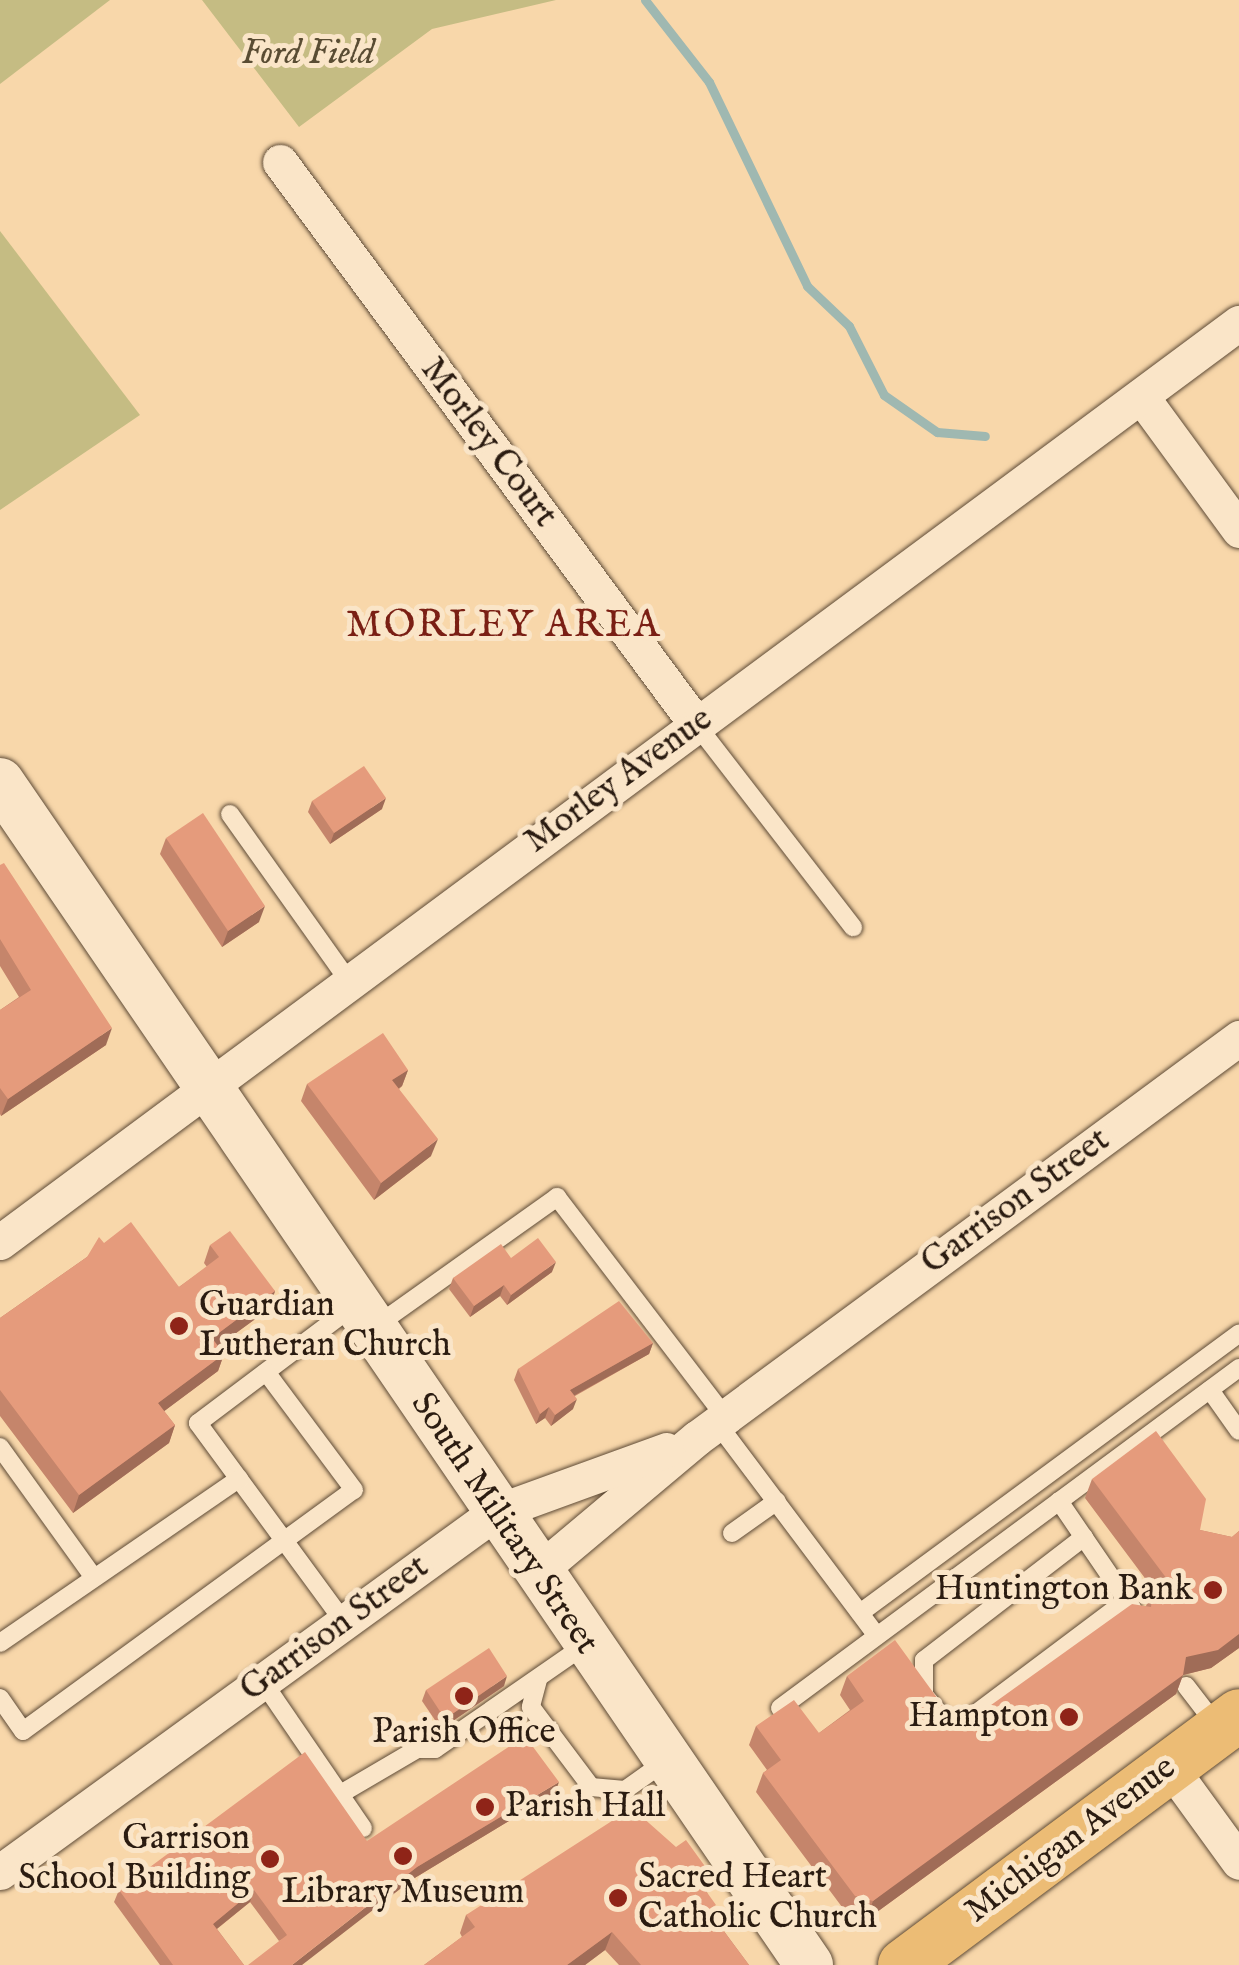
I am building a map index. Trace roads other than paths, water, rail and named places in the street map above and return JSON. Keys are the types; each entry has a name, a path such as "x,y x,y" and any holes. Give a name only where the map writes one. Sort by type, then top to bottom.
{"main road":[{"name":"Michigan Avenue","path":"904,1965 1229,1723"}],"street":[{"name":"Morley Court","path":"280,162 696,724"},
{"name":"Morley Avenue","path":"0,1242 208,1083 1239,323"},
{"path":"1140,396 1239,530"},
{"name":"South Military Street","path":"0,782 208,1083 584,1646 810,1965"},
{"name":"Garrison Street","path":"536,1573 713,1426 1239,1038"},
{"name":"Garrison Street","path":"0,1872 496,1512 713,1426"},
{"path":"1170,1767 1239,1862"}],"lane":[{"path":"696,724 853,927"},
{"path":"230,814 348,980"},
{"path":"344,1622 198,1423 266,1372 557,1197 713,1426 777,1502 877,1636"},
{"path":"860,1613 1239,1334"},
{"path":"780,1708 1239,1368"},
{"path":"0,1698 23,1730 354,1490 266,1372"},
{"path":"1210,1390 1239,1430"},
{"path":"0,1447 94,1578"},
{"path":"0,1644 239,1479"},
{"path":"1059,1501 1084,1537 1132,1609 970,1718 946,1721 924,1694 924,1660 1084,1537"},
{"path":"732,1533 777,1502"},
{"path":"337,1796 417,1749 435,1749 584,1646"},
{"path":"538,1680 530,1708 591,1787 625,1790 667,1760"},
{"path":"262,1682 337,1796 363,1828"},
{"path":"1186,1686 1229,1723"}],"waterway":[{"path":"645,0 709,82 807,286 849,326 884,395 937,432 985,436"}],"place":[{"name":"Guardian Lutheran Church","path":"179,1326"},
{"name":"Huntington Bank","path":"1213,1590"},
{"name":"Parish Office","path":"464,1696"},
{"name":"Hampton","path":"1069,1717"},
{"name":"Parish Hall","path":"485,1807"},
{"name":"Library Museum","path":"403,1856"},
{"name":"Garrison School Building","path":"270,1859"},
{"name":"Sacred Heart Catholic Church","path":"618,1898"}],"district":[{"name":"MORLEY AREA","path":"504,627"}],"park label":[{"name":"Ford Field","path":"308,54"}]}
